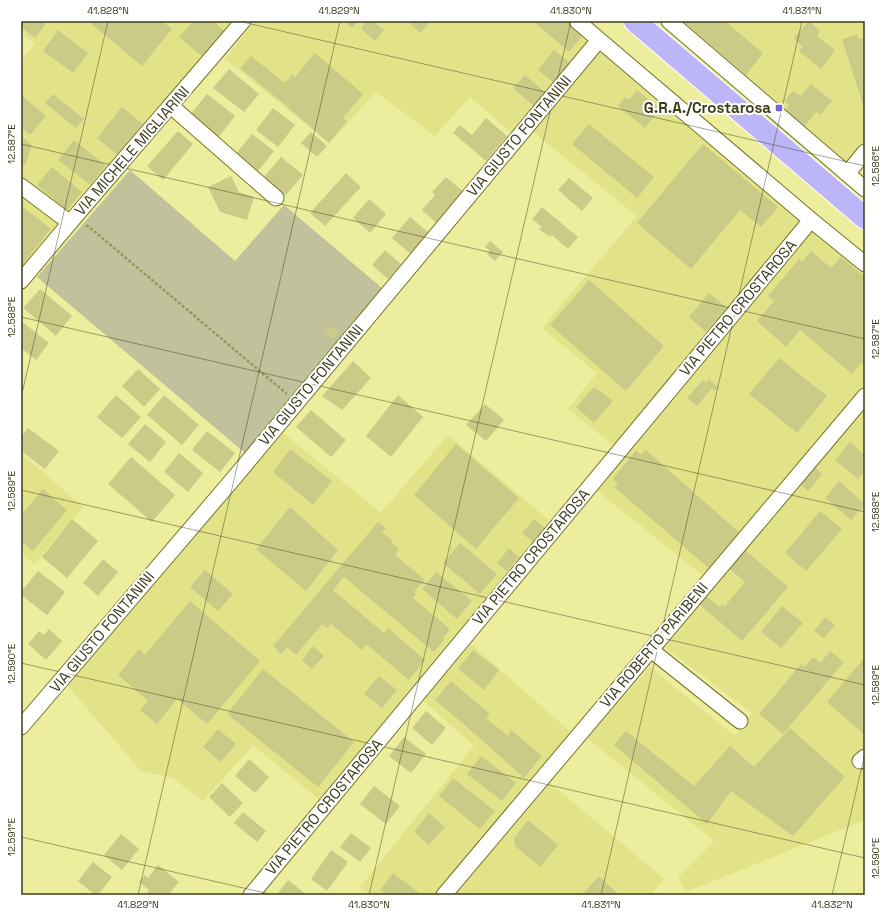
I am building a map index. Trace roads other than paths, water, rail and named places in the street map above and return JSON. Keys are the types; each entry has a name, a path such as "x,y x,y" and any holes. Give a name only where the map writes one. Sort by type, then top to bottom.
{"highway":[{"path":"635,21 865,218"},
{"path":"837,194 865,227"}],"street":[{"name":"VIA MICHELE MIGLIARINI","path":"21,281 243,21"},
{"path":"577,21 865,264"},
{"path":"669,21 865,189"},
{"name":"VIA GIUSTO FONTANINI","path":"21,727 234,478 599,40"},
{"path":"171,106 276,198"},
{"path":"847,174 865,152"},
{"path":"21,186 70,222"},
{"name":"VIA PIETRO CROSTAROSA","path":"251,895 811,220"},
{"name":"VIA ROBERTO PARIBENI","path":"444,895 865,396"},
{"path":"651,650 740,721"}],"place":[{"name":"G.R.A./Crostarosa","path":"779,108"}]}
